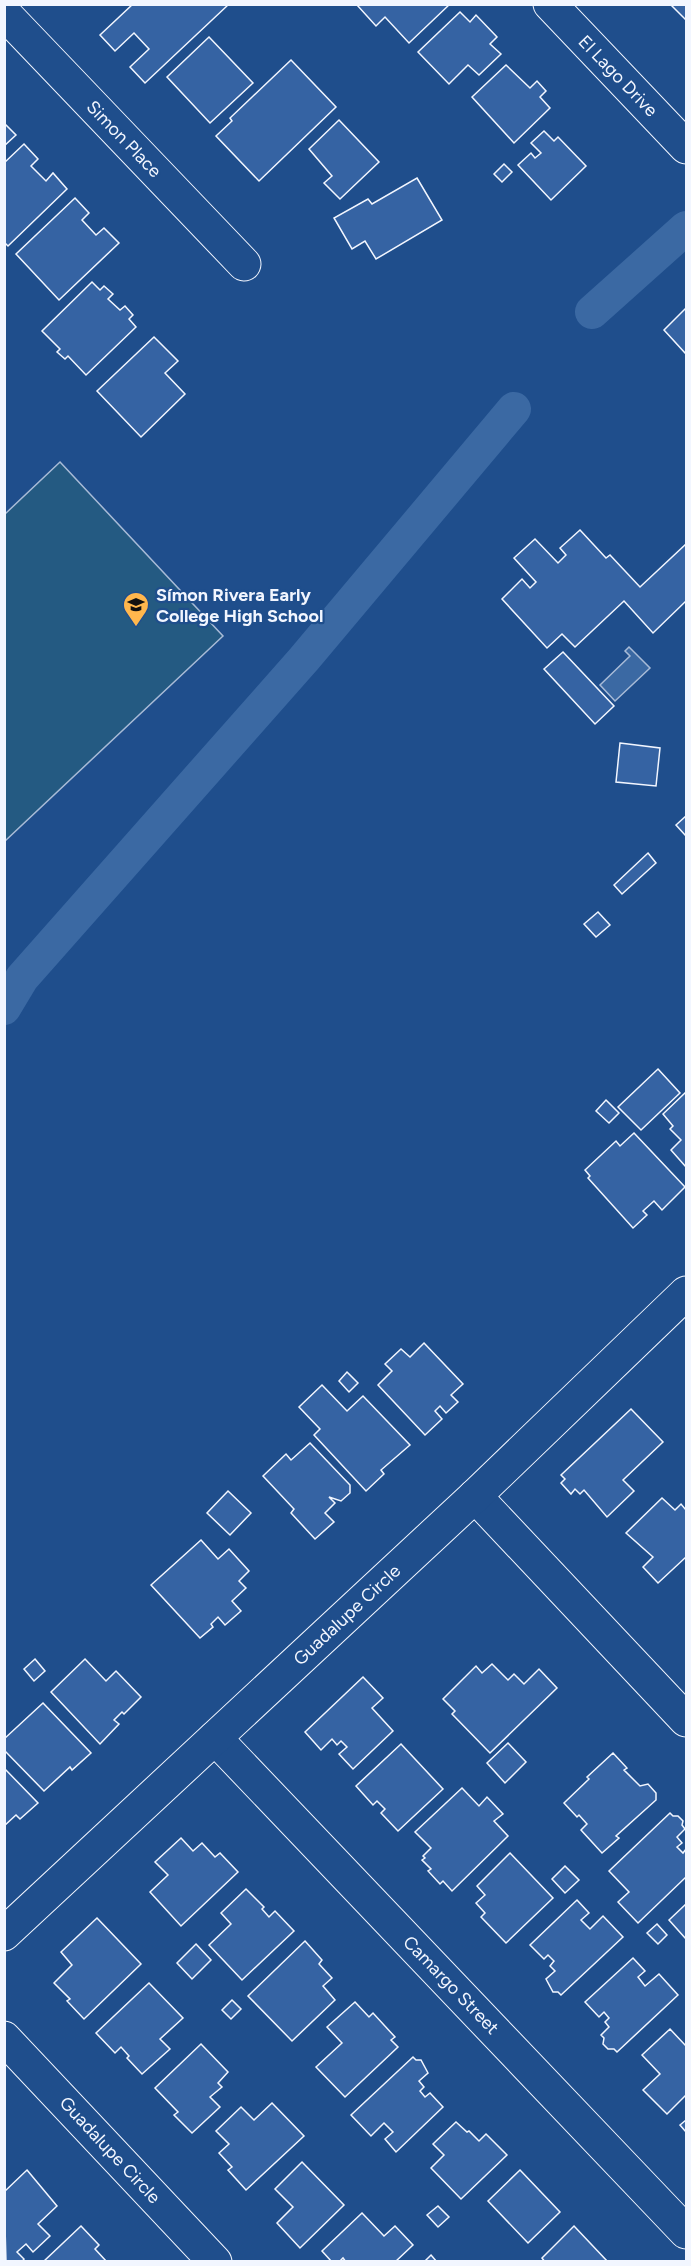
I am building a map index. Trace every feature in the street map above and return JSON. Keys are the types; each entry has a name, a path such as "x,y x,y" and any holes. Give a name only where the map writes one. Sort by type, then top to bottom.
{"street":[{"name":"El Lago Drive","path":"550,4 687,147"},
{"name":"Simon Place","path":"4,13 243,264"},
{"name":"Guadalupe Circle","path":"4,1934 475,1496 687,1293"},
{"path":"475,1496 687,1720"},
{"name":"Camargo Street","path":"215,1738 687,2232"},
{"name":"Guadalupe Circle","path":"4,2038 215,2262"}],"shaded area":[{"path":"60,462 223,636 5,841 5,514"},
{"path":"629,647 650,668 615,701 600,685 630,656 625,651"}],"building":[{"path":"133,4 228,5 145,83 130,67 149,49 134,33 115,51 100,35"},
{"path":"450,4 409,43 385,17 376,26 357,5"},
{"path":"670,4 686,4 686,18 685,19"},
{"path":"460,12 470,22 476,15 497,37 490,44 501,54 479,75 468,65 449,84 418,52"},
{"path":"209,37 253,83 210,123 167,77"},
{"path":"291,60 336,107 259,181 216,136 232,121 230,118"},
{"path":"506,65 530,88 537,81 546,91 540,97 550,108 514,143 472,97"},
{"path":"339,120 379,162 340,199 324,183 332,176 309,149"},
{"path":"4,123 16,135 4,146"},
{"path":"544,131 554,141 558,137 586,166 551,200 518,165 531,153 535,158 541,153 531,143"},
{"path":"24,144 38,159 31,166 46,181 53,173 67,189 8,246 4,242 4,163"},
{"path":"504,164 512,172 502,182 494,174"},
{"path":"417,178 442,220 376,259 365,241 352,249 334,218 368,199 372,204"},
{"path":"75,198 89,213 82,220 96,235 104,228 119,243 59,300 16,254"},
{"path":"92,282 100,290 104,286 113,294 108,299 120,310 125,306 133,315 129,319 136,327 86,375 68,356 65,359 57,352 60,349 42,331"},
{"path":"686,308 686,354 664,330"},
{"path":"154,337 178,361 165,373 185,394 141,437 97,391"},
{"path":"580,530 606,558 610,555 640,587 686,544 686,601 653,633 624,601 575,647 562,634 547,648 502,599 522,579 530,588 536,582 514,558 535,539 558,563 566,555 560,548"},
{"path":"563,652 614,706 595,724 544,669"},
{"path":"620,743 660,748 656,786 616,782"},
{"path":"686,816 686,836 676,825"},
{"path":"648,853 656,863 622,894 614,885"},
{"path":"598,912 610,925 596,937 584,924"},
{"path":"658,1069 680,1093 641,1130 618,1107"},
{"path":"686,1092 686,1167 671,1150 681,1140 670,1129 673,1126 663,1114"},
{"path":"606,1100 619,1113 609,1123 596,1111"},
{"path":"634,1133 685,1187 662,1210 654,1201 643,1211 647,1215 633,1228 588,1178 590,1176 585,1170 616,1141 620,1146"},
{"path":"424,1343 463,1384 451,1395 458,1402 446,1413 440,1406 435,1411 442,1419 425,1435 378,1385 392,1371 385,1364 401,1349 410,1357"},
{"path":"347,1372 358,1383 349,1392 339,1381"},
{"path":"322,1385 347,1411 363,1396 410,1445 381,1470 384,1474 366,1491 314,1435 320,1429 299,1407"},
{"path":"631,1409 663,1442 623,1480 634,1491 607,1517 584,1490 580,1494 575,1489 571,1494 561,1483 565,1479 561,1475"},
{"path":"310,1443 350,1485 350,1493 341,1501 329,1497 335,1503 325,1513 334,1522 315,1539 291,1513 294,1509 263,1476 286,1454 291,1460"},
{"path":"228,1491 251,1513 230,1535 207,1513"},
{"path":"662,1498 675,1510 681,1504 686,1510 686,1557 658,1583 643,1567 653,1557 626,1533"},
{"path":"201,1540 218,1559 229,1549 249,1571 239,1581 246,1588 232,1601 241,1611 225,1625 218,1617 211,1624 213,1627 200,1638 151,1585"},
{"path":"35,1659 45,1671 34,1681 24,1669"},
{"path":"85,1659 106,1681 116,1671 141,1697 124,1714 122,1712 114,1720 119,1724 100,1744 51,1692"},
{"path":"492,1664 508,1680 514,1674 524,1684 539,1669 557,1688 490,1753 452,1714 455,1711 443,1699 476,1666 482,1673"},
{"path":"363,1677 383,1698 372,1708 393,1731 353,1769 339,1754 347,1747 341,1741 337,1745 332,1739 321,1750 305,1732"},
{"path":"43,1703 91,1753 72,1770 70,1767 44,1791 4,1750 4,1739"},
{"path":"508,1743 526,1762 505,1783 487,1763"},
{"path":"401,1744 443,1789 398,1831 381,1813 385,1809 377,1801 373,1805 356,1786"},
{"path":"613,1753 627,1768 624,1770 640,1786 648,1784 656,1793 656,1800 616,1836 619,1838 602,1853 581,1830 587,1824 564,1803"},
{"path":"4,1768 38,1803 20,1819 16,1815 4,1826"},
{"path":"462,1788 479,1806 487,1797 503,1814 494,1821 508,1836 452,1891 443,1881 440,1884 428,1871 431,1869 422,1860 431,1848 415,1832"},
{"path":"670,1813 683,1821 682,1825 685,1829 677,1837 682,1843 677,1847 683,1853 686,1849 686,1877 638,1923 618,1902 629,1892 609,1871"},
{"path":"181,1838 193,1851 202,1843 215,1857 220,1853 238,1872 181,1926 150,1892 168,1875 155,1862"},
{"path":"510,1853 553,1898 506,1943 481,1917 485,1913 476,1903 485,1895 477,1886"},
{"path":"565,1866 579,1880 565,1893 552,1879"},
{"path":"246,1889 264,1907 262,1909 269,1917 275,1911 294,1931 242,1980 209,1945 231,1924 221,1913"},
{"path":"577,1900 589,1913 581,1920 590,1929 603,1916 623,1937 561,1995 553,1992 546,1979 555,1971 550,1966 554,1961 548,1955 544,1959 530,1945"},
{"path":"686,1904 686,1939 669,1920"},
{"path":"97,1918 141,1964 84,2019 67,2001 70,1999 54,1983 72,1965 61,1952"},
{"path":"657,1924 667,1935 658,1944 647,1933"},
{"path":"305,1941 322,1960 319,1964 332,1978 323,1986 335,2000 292,2041 248,1996"},
{"path":"196,1944 211,1960 192,1979 177,1963"},
{"path":"633,1958 645,1971 638,1977 645,1986 659,1974 678,1995 617,2052 614,2049 608,2049 603,2044 604,2038 601,2035 609,2027 605,2022 609,2018 604,2012 599,2017 585,2002"},
{"path":"149,1983 183,2018 160,2039 170,2049 142,2074 127,2058 129,2056 121,2047 115,2053 96,2033"},
{"path":"232,2000 241,2009 231,2019 222,2010"},
{"path":"355,2002 369,2017 373,2013 395,2037 391,2040 398,2047 345,2097 316,2067 342,2043 327,2027"},
{"path":"670,2029 686,2046 686,2095 667,2114 643,2090 660,2074 642,2055"},
{"path":"201,2044 228,2072 218,2083 222,2087 210,2097 220,2107 192,2133 174,2115 178,2112 155,2088"},
{"path":"413,2057 421,2060 428,2073 419,2081 424,2087 420,2091 425,2097 430,2093 443,2107 396,2152 385,2139 393,2132 384,2123 371,2136 351,2115"},
{"path":"272,2103 304,2136 246,2190 228,2170 232,2167 219,2153 229,2144 216,2131 241,2107 254,2120"},
{"path":"686,2120 686,2132 680,2125"},
{"path":"456,2122 479,2141 486,2134 507,2155 461,2199 431,2168 444,2155 433,2144"},
{"path":"302,2162 344,2205 300,2248 277,2223 293,2207 275,2189"},
{"path":"27,2170 57,2206 38,2224 50,2236 33,2252 26,2244 17,2252 24,2259 22,2262 6,2262 4,2192"},
{"path":"520,2170 560,2212 528,2243 488,2201"},
{"path":"438,2206 449,2217 438,2227 427,2215"},
{"path":"362,2213 384,2236 395,2226 413,2245 395,2262 346,2262 343,2258 339,2262 332,2262 322,2251"},
{"path":"81,2226 99,2245 95,2249 107,2262 43,2262"},
{"path":"574,2226 608,2262 545,2262 542,2258"},
{"path":"431,2255 437,2262 424,2262"}],"waterway":[{"path":"592,312 686,228"},
{"path":"4,1008 22,978 304,659 514,409"}],"place":[{"name":"Símon Rivera Early College High School","path":"136,628"}]}
